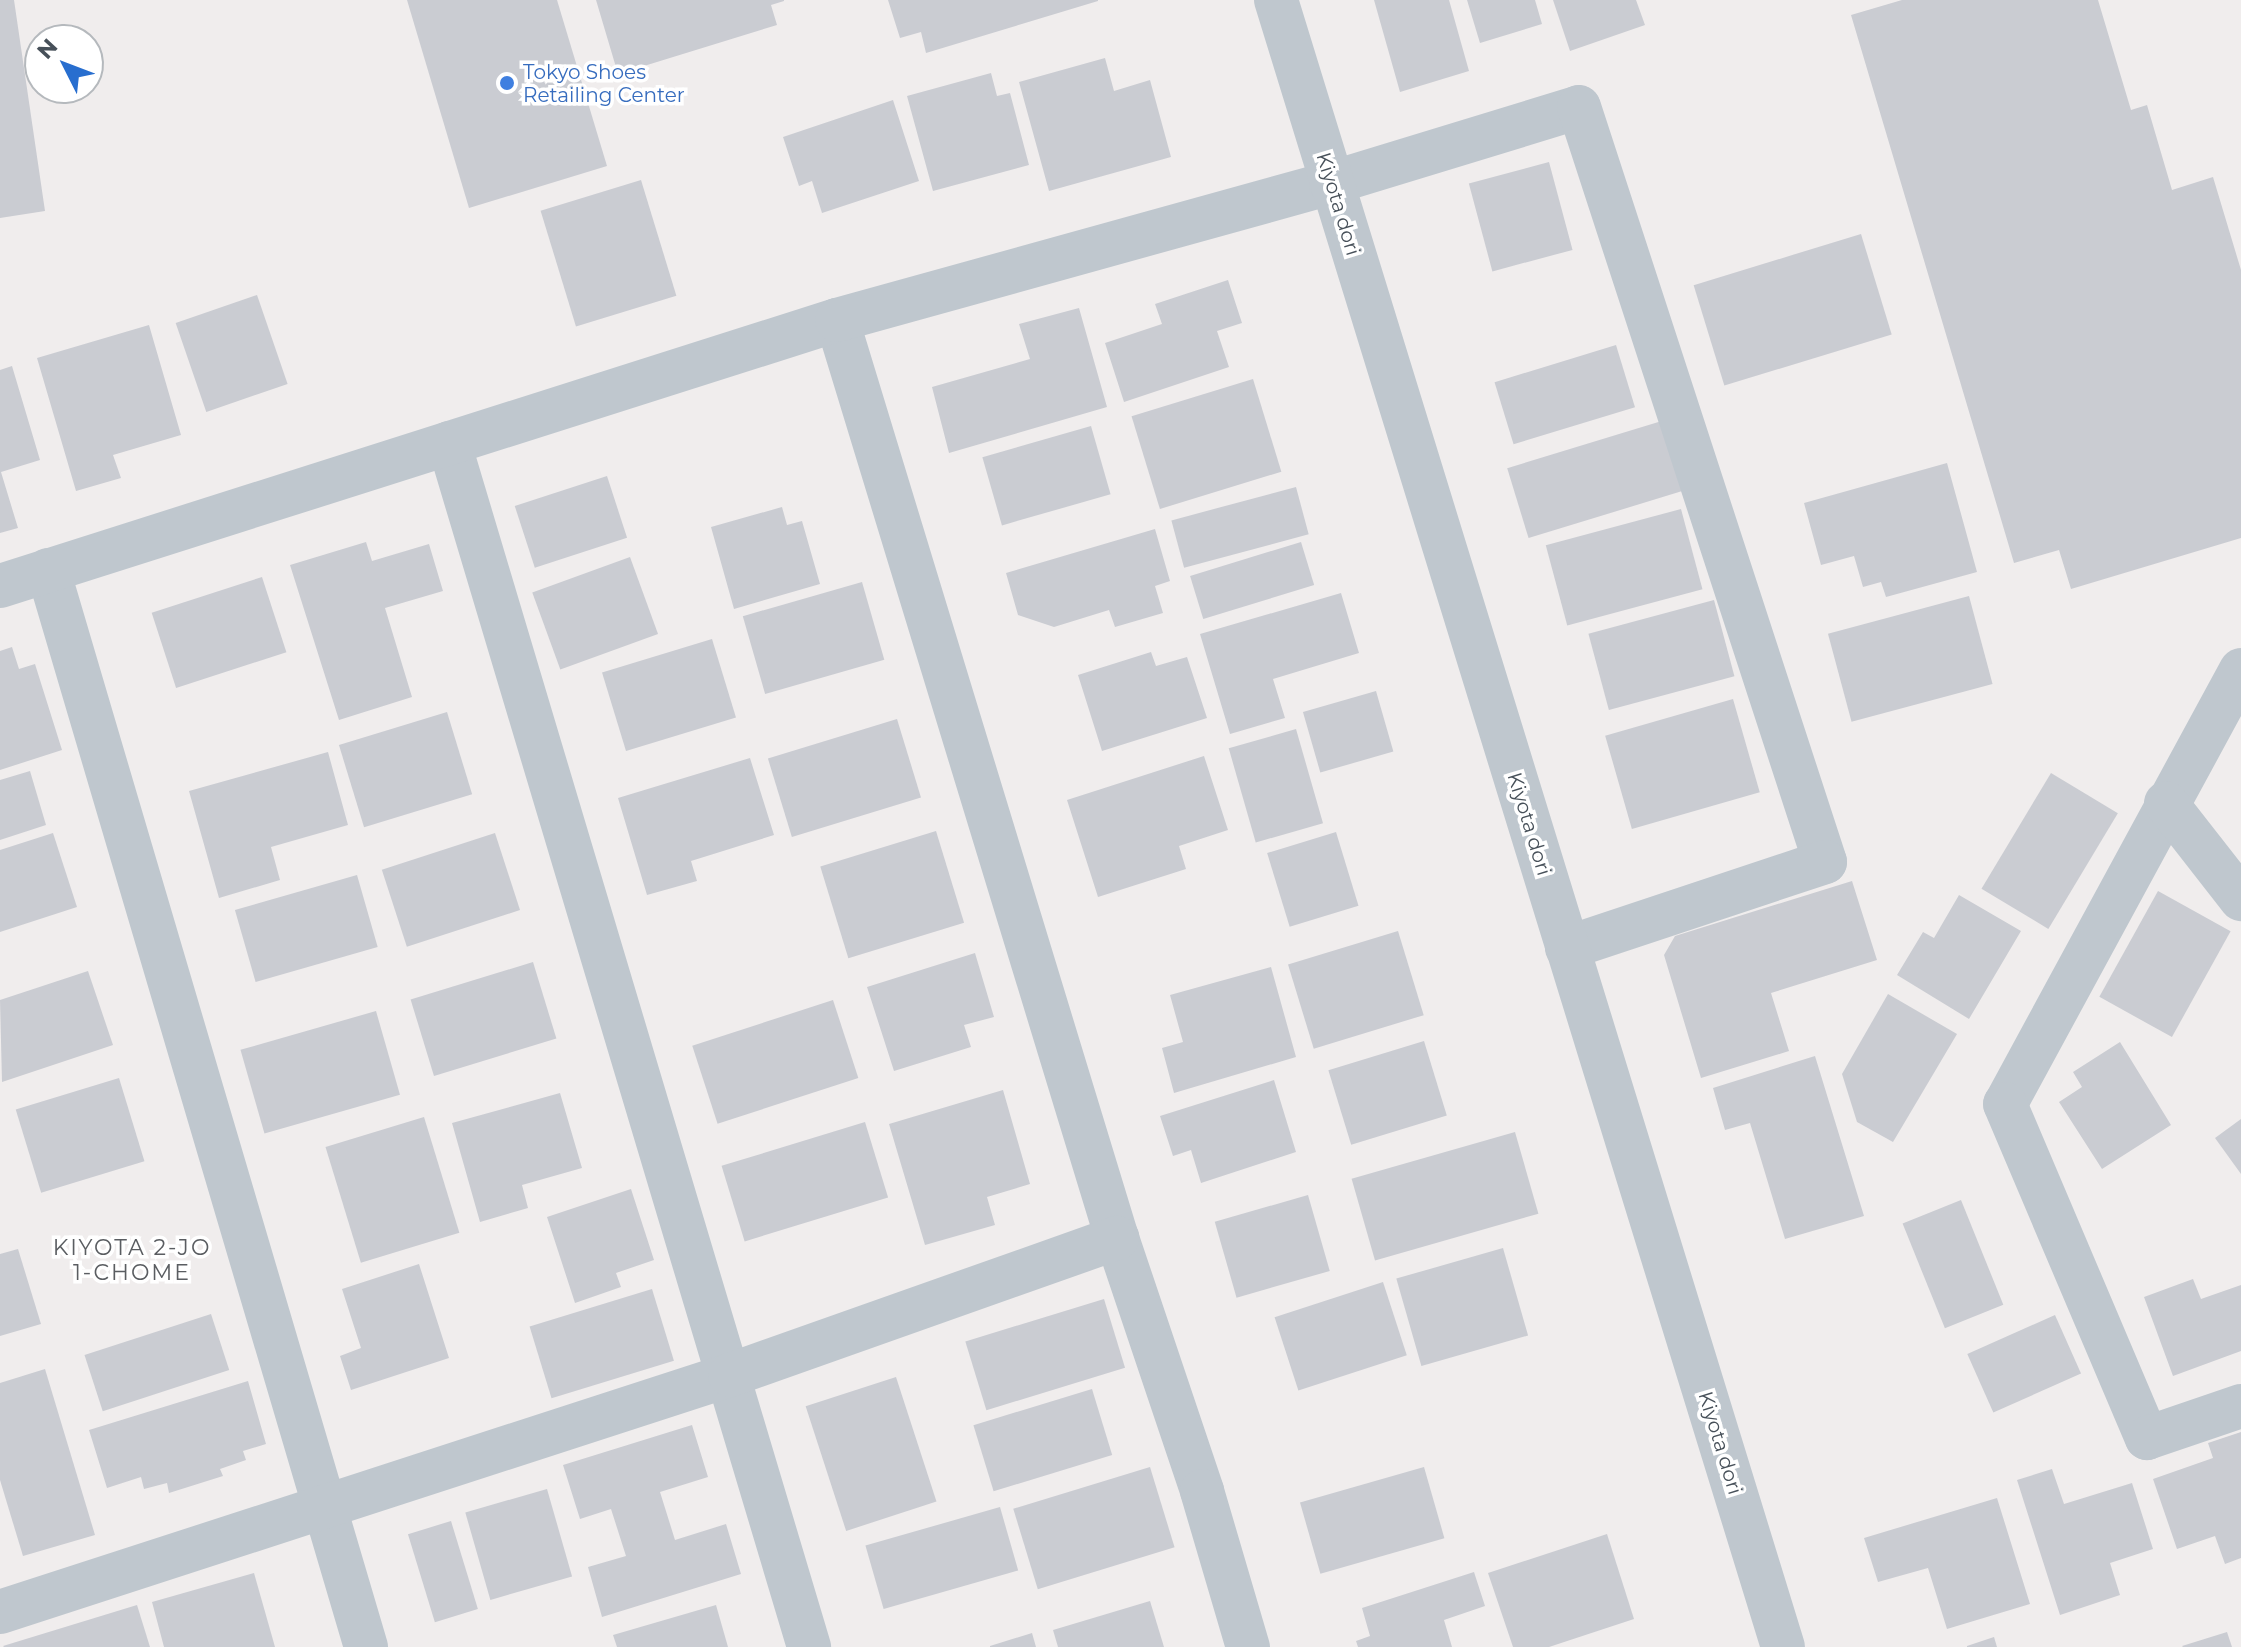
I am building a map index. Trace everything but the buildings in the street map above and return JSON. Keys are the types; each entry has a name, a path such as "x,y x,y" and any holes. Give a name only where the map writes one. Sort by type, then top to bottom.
{"street":[{"name":"Kiyota dori","path":"1276,0 1783,1647"},
{"path":"0,586 837,320 1331,183 1579,107 1825,862 1567,948"},
{"path":"837,320 1117,1238 1202,1491 1248,1647"},
{"path":"449,443 809,1647"},
{"path":"48,570 366,1647"},
{"path":"2241,670 2005,1104 2147,1438 2241,1406"},
{"path":"2166,803 2241,899"},
{"path":"0,1612 730,1375 1117,1238"}],"place":[{"name":"Tokyo Shoes Retailing Center","path":"507,83"}],"district":[{"name":"KIYOTA 2-JO 1-CHOME","path":"132,1260"}]}
